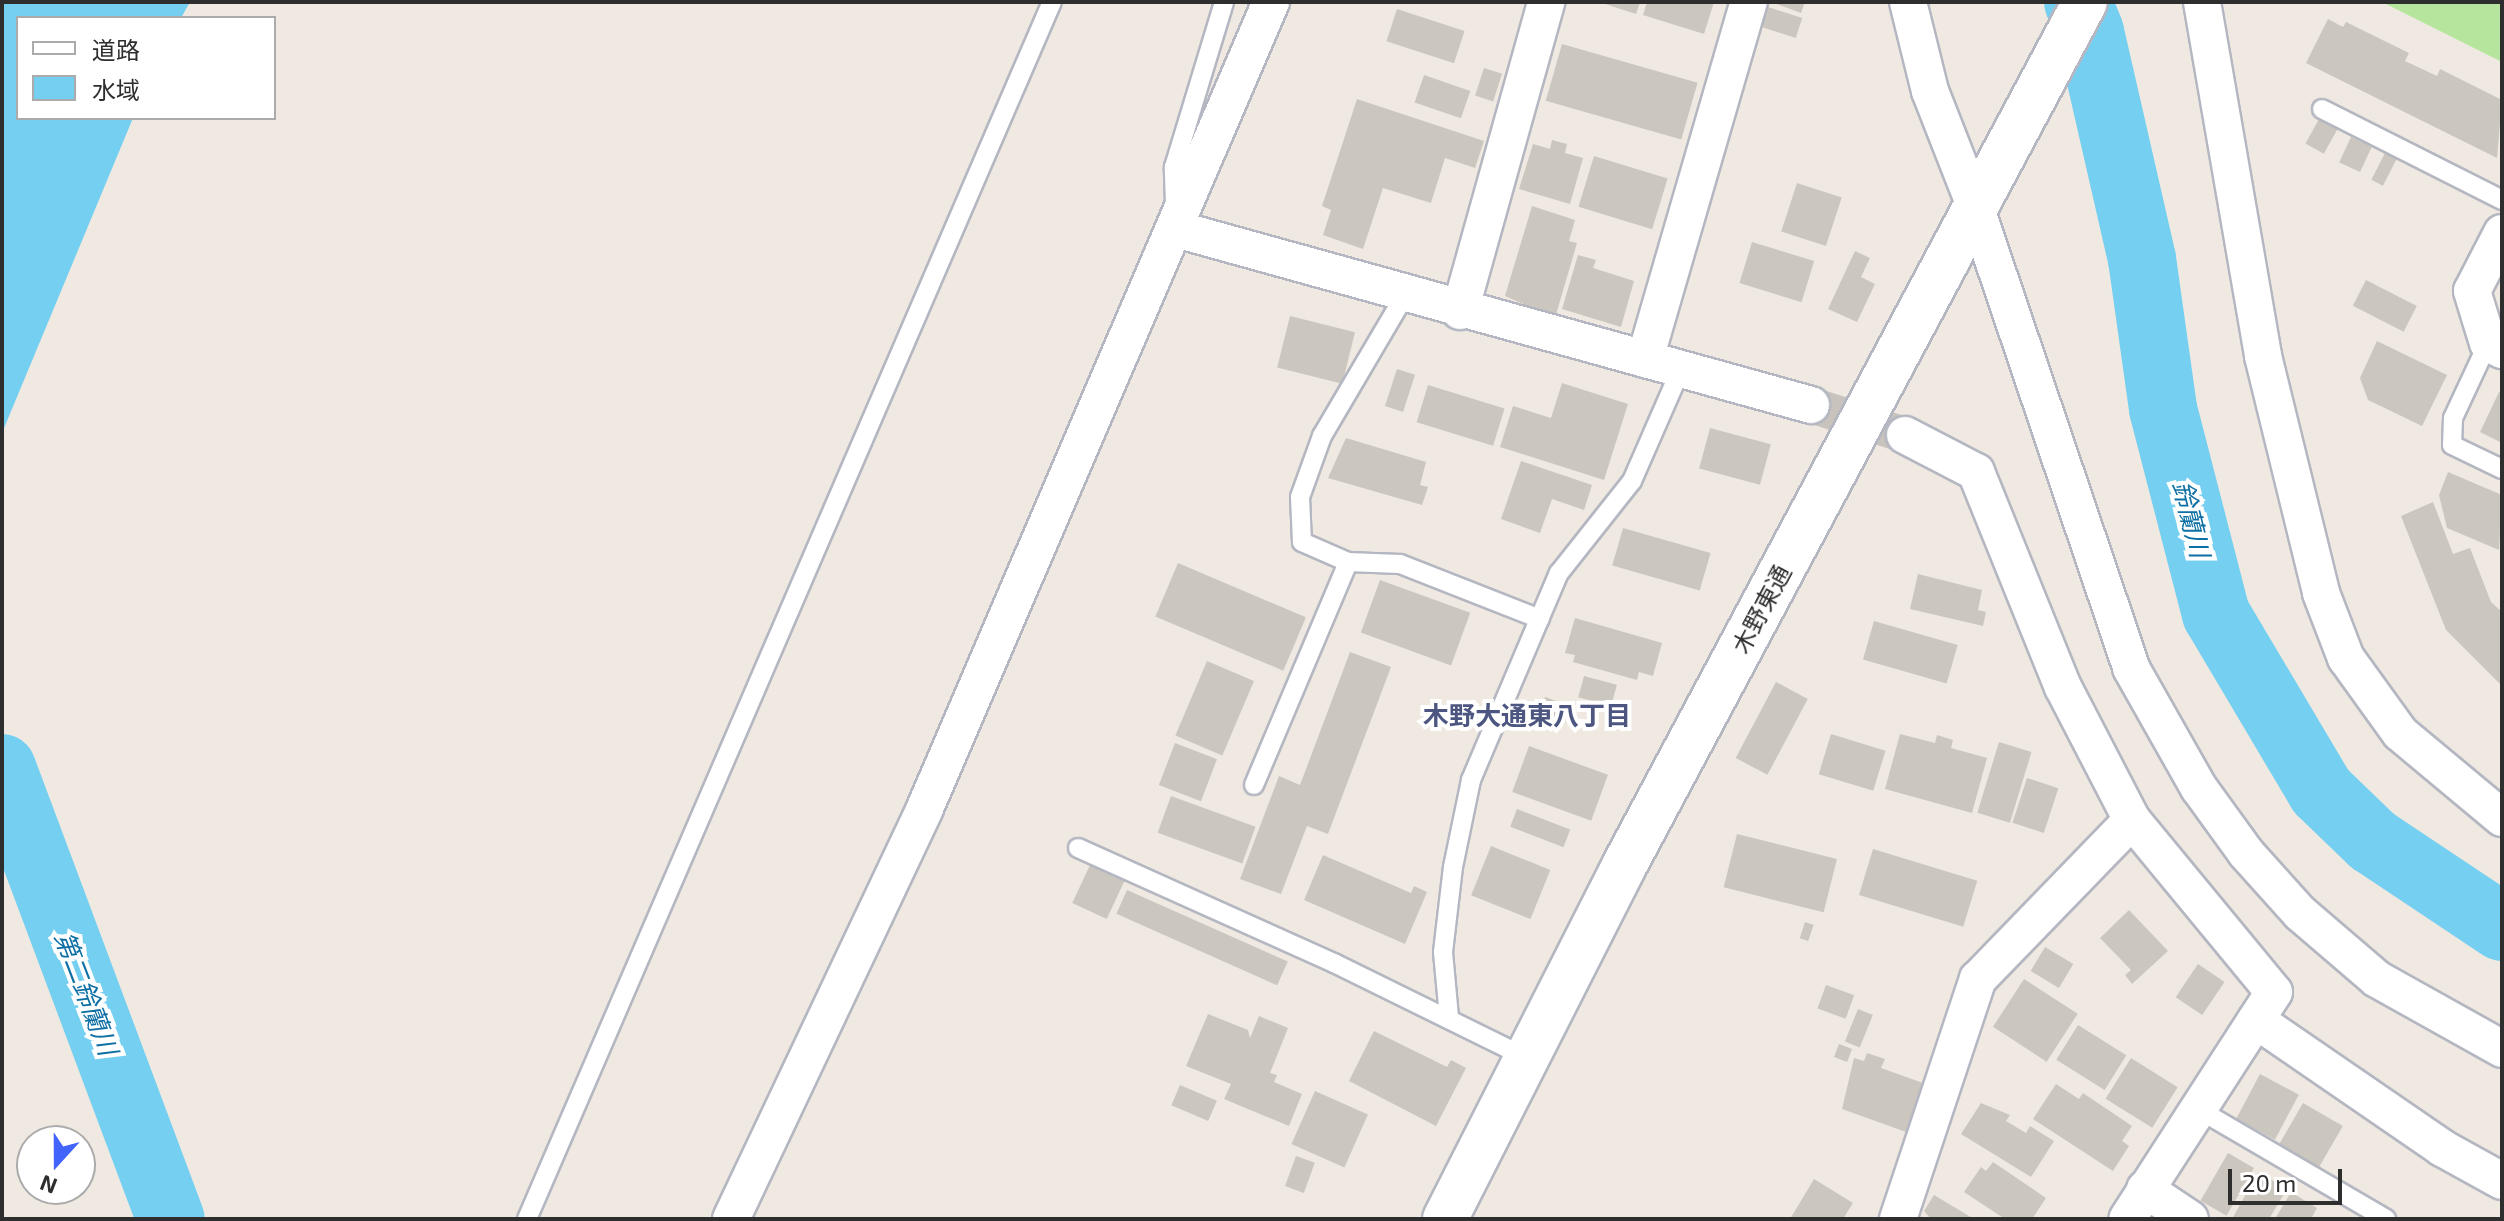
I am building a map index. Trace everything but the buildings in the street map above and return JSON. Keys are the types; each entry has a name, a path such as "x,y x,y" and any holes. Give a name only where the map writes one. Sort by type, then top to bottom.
{"street":[{"path":"731,1219 925,808 1271,2"},
{"path":"1460,311 1546,2"},
{"path":"1645,359 1749,2"},
{"path":"1908,2 1930,91 1975,206 2131,668 2199,788 2246,853 2311,923 2377,979 2502,1049"},
{"name":"木野東通","path":"1445,1219 1525,1057 2085,2"},
{"path":"2202,2 2263,356 2321,593 2346,658 2400,733 2502,818"},
{"path":"1176,229 1460,311 1811,405"},
{"path":"2495,346 2472,291 2499,247"},
{"path":"1905,435 1976,472 2063,687 2132,820 2274,992 2136,1204 2190,1219"},
{"path":"1898,1219 1978,979 2132,820"},
{"path":"2256,1020 2442,1148 2502,1181"}],"lane":[{"path":"527,1219 1052,2"},
{"path":"1176,229 1174,167 1224,2"},
{"path":"2322,109 2502,200"},
{"path":"1405,295 1322,436 1300,497 1302,542 1348,562 1400,564 1540,619"},
{"path":"2495,346 2453,418 2452,445 2502,469"},
{"path":"1449,1017 1443,952 1453,867 1471,780 1559,573 1632,481 1681,369"},
{"path":"1254,785 1348,562"},
{"path":"1078,848 1449,1017 1525,1057"},
{"path":"2198,1109 2386,1219"}],"green space":[{"path":"2382,2 2502,2 2502,62"}],"water":[{"path":"2,2 190,2 182,16 16,16 16,120 132,120 2,433"}],"waterway":[{"name":"鈴蘭川","path":"2078,2 2090,32 2142,259 2163,409 2216,614 2321,791 2373,841 2502,927"},
{"name":"第二鈴蘭川","path":"2,768 171,1219"}],"tunnel":[{"path":"1811,405 1905,435"}],"district":[{"name":"木野大通東八丁目","path":"1527,715"}]}
